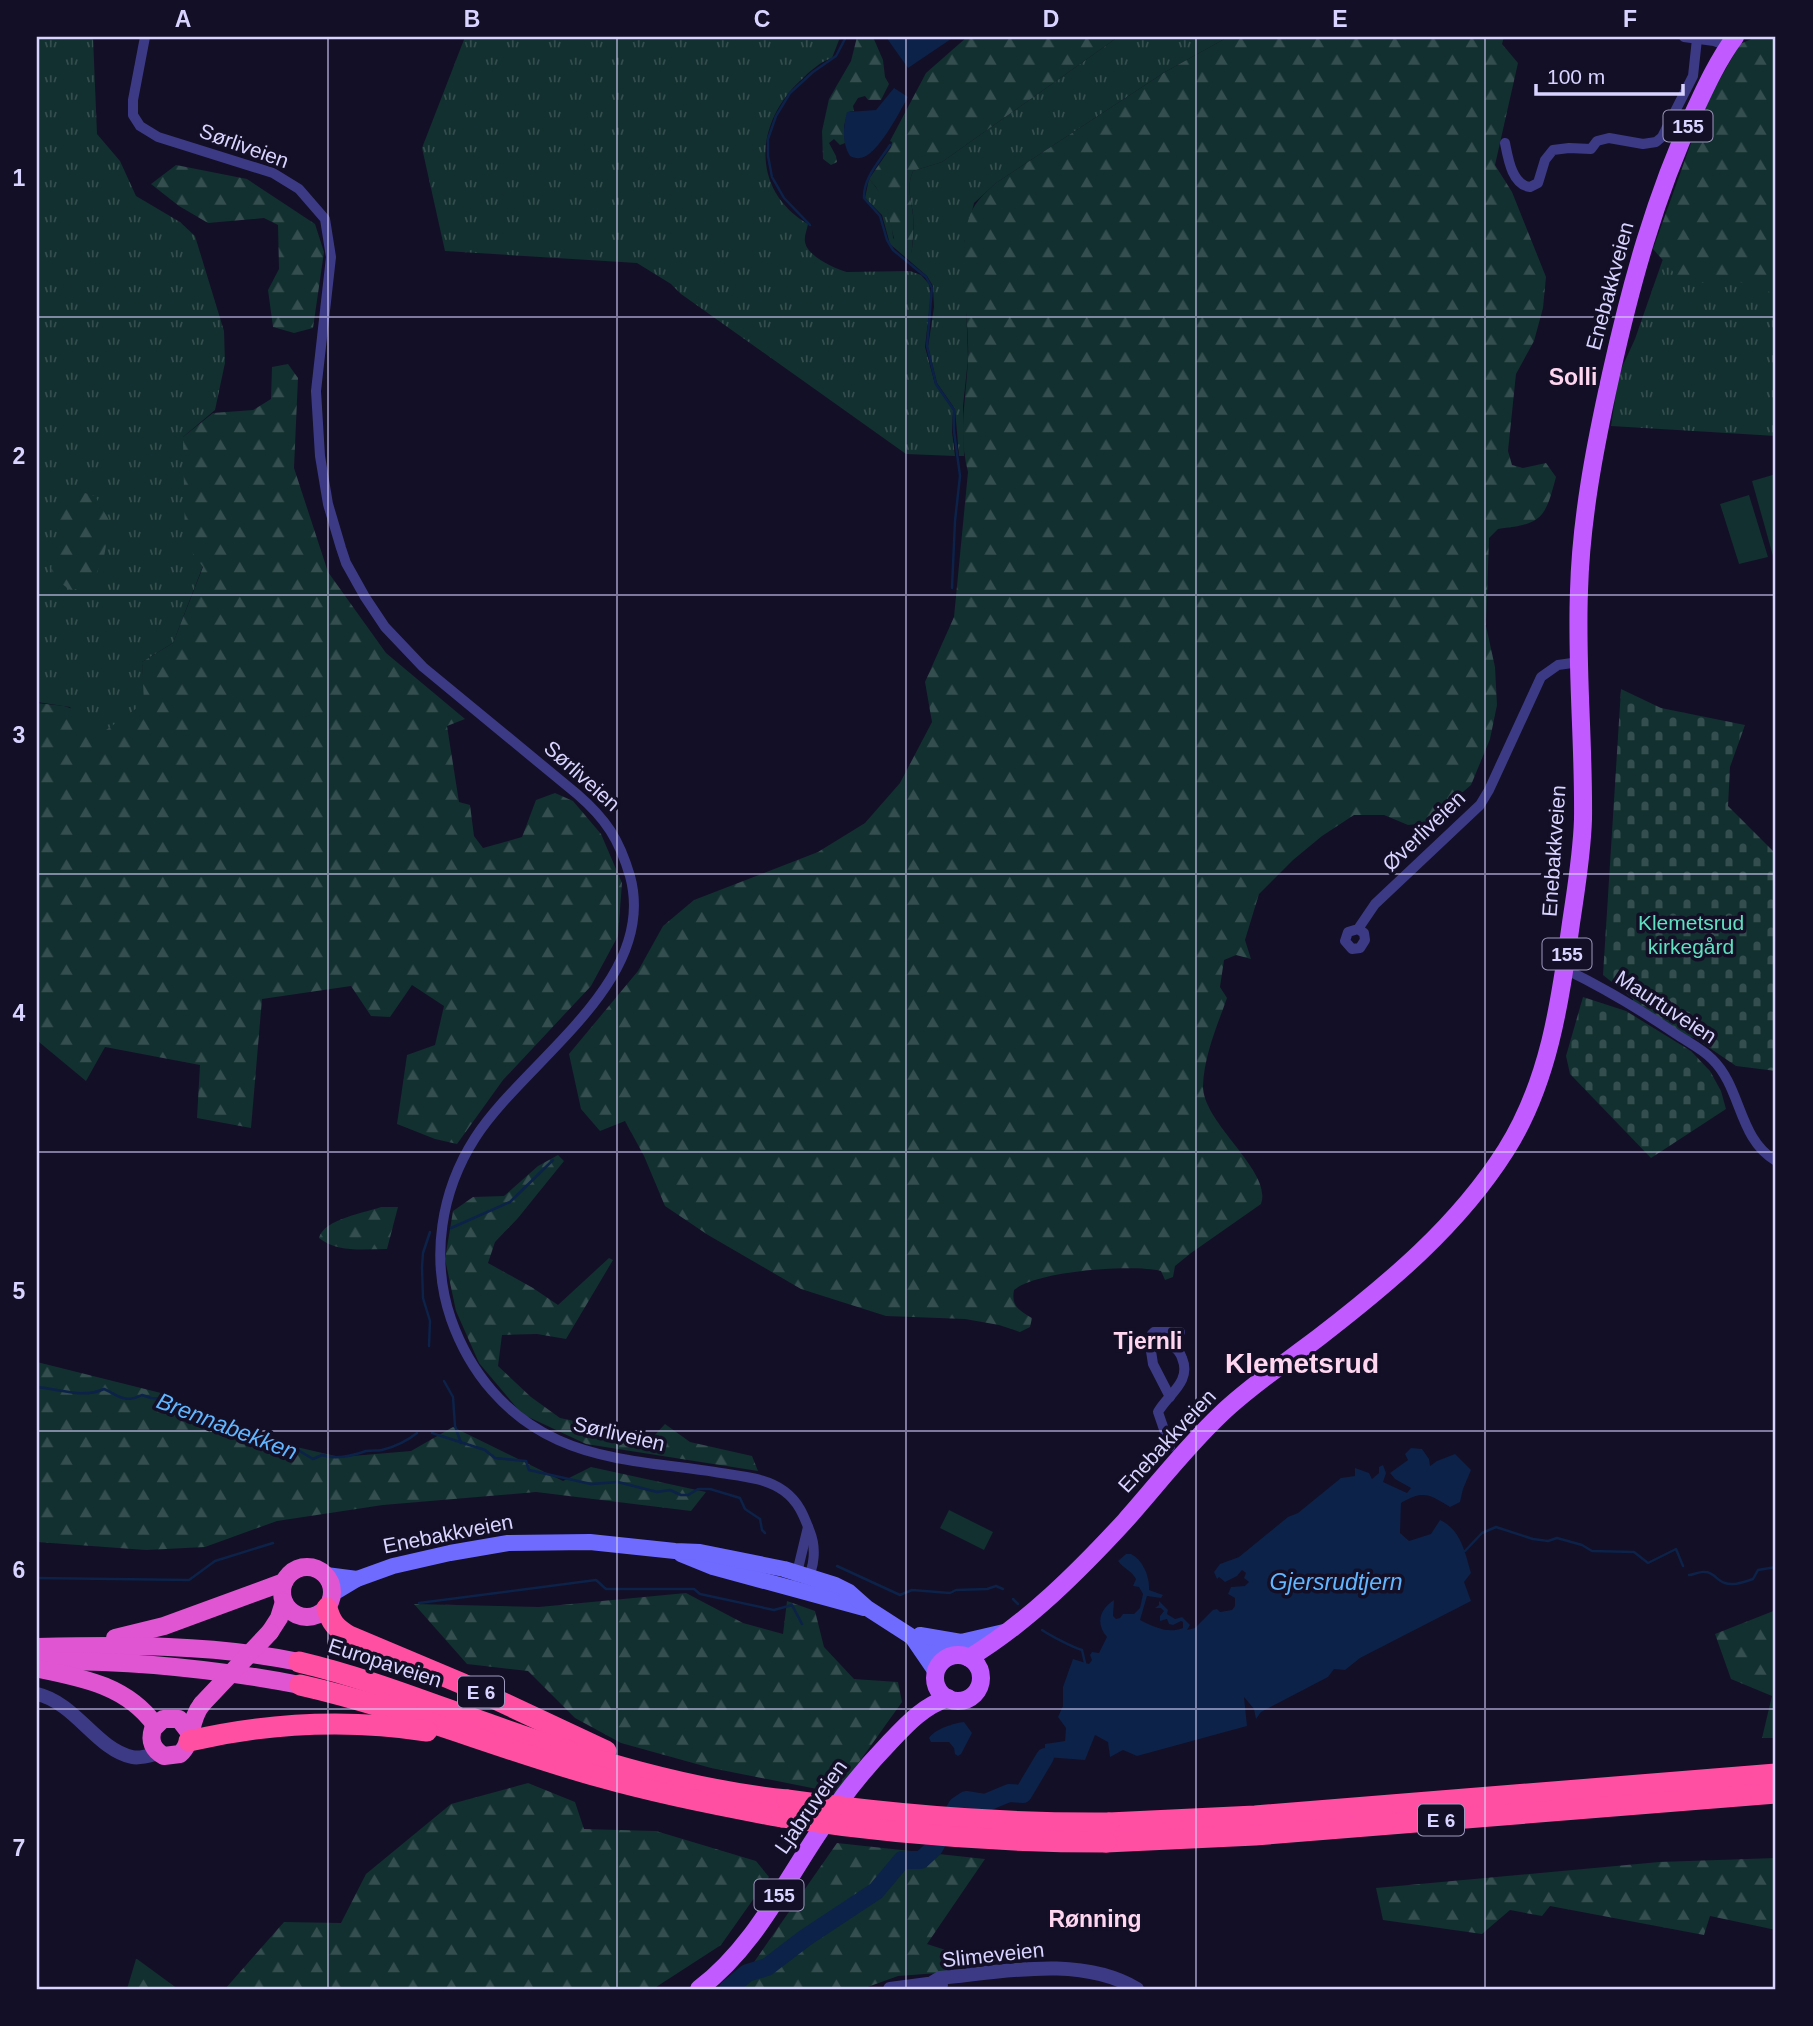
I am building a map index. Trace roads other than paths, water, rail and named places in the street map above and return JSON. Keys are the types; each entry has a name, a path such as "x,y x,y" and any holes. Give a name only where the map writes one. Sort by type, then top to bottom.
{"highway":[{"name":"E 6","path":"37,1661 82,1653 164,1626 284,1582 291,1572 303,1567 315,1568 331,1582 330,1620 335,1627 349,1636 463,1684 591,1743 645,1772"},
{"path":"284,1582 284,1602 289,1610 300,1617"},
{"path":"271,1631 300,1617 317,1616 330,1601"},
{"path":"153,1731 163,1719 174,1718 201,1705 271,1631 284,1602"},
{"name":"E 6","path":"37,1647 82,1653"},
{"name":"Europaveien","path":"82,1653 206,1647 299,1662 375,1683 542,1743 785,1809"},
{"name":"Europaveien","path":"82,1653 300,1685 390,1709 601,1778 718,1806 785,1809"},
{"path":"37,1668 78,1676 111,1688 135,1702 153,1731 155,1749 159,1753"},
{"path":"189,1736 201,1705"},
{"path":"174,1718 183,1722 189,1736"},
{"name":"E 6","path":"159,1753 175,1756 184,1751 189,1736 360,1723 485,1740"},
{"name":"E 6","path":"785,1809 935,1836 1023,1841 1255,1816 1776,1774"},
{"name":"E 6","path":"1107,1833 1255,1835 1776,1793"}],"main road":[{"name":"Enebakkveien","path":"326,1575 357,1578 425,1558 521,1542 590,1542 675,1552 713,1567 801,1579 867,1608 949,1657 959,1656 974,1665 1124,1522 1221,1414 1418,1256 1465,1205 1506,1150 1530,1103 1552,1037 1565,970 1583,821 1579,589 1586,510 1597,443 1627,301 1650,221 1704,90 1732,41"},
{"name":"Enebakkveien","path":"330,1601 357,1578"},
{"path":"908,1634 961,1642 1008,1633"},
{"name":"Enebakkveien","path":"908,1634 940,1685"},
{"name":"155","path":"949,1657 941,1663 940,1685 965,1700 976,1693 980,1685 974,1665"},
{"name":"Ljabruveien","path":"699,1989 731,1961 754,1933 821,1828 869,1765 912,1719 932,1705 940,1685"}],"street":[{"name":"Sørliveien","path":"145,37 132,100 133,115 139,126 158,137 273,173 299,189 326,219 331,257 316,391 320,456 328,504 341,548 346,563 365,597 385,627 423,667 577,794 599,816 618,841 632,884 633,922 626,951 613,976 572,1028 481,1129 463,1158 449,1190 440,1240 441,1280 459,1341 488,1388 514,1413 535,1429 571,1446 597,1453 760,1480 783,1489 804,1514 814,1542 801,1579"},
{"path":"1684,37 1732,41"},
{"path":"1505,143 1520,184 1530,187 1538,183 1548,154 1557,149 1591,149 1597,141 1609,138 1643,144 1656,142 1667,129 1693,76 1697,39"},
{"name":"Øverliveien","path":"1358,929 1375,904 1480,805 1541,677 1558,665 1579,662"},
{"name":"Maurtuveien","path":"1565,970 1640,1010 1712,1059 1729,1084 1754,1143 1776,1161"},
{"path":"1170,1447 1158,1415 1159,1409 1183,1380 1185,1370 1183,1359 1174,1346 1155,1339 1152,1334 1180,1332"},
{"path":"1151,1352 1153,1364 1170,1396"},
{"path":"37,1695 56,1701 114,1749 141,1758 159,1753"},
{"path":"127,1755 153,1731"},
{"name":"Slimeveien","path":"890,1989 932,1983 963,1983 1058,1970 1092,1972 1137,1989"}],"water":[{"path":"886,37 954,37 908,68"},
{"path":"894,88 908,97 881,142 867,156 850,156 844,135 847,112 876,110"},
{"name":"Gjersrudtjern","path":"1411,1448 1422,1449 1430,1466 1455,1454 1471,1470 1460,1502 1450,1507 1426,1495 1415,1496 1401,1503 1400,1533 1409,1541 1431,1534 1440,1520 1447,1524 1461,1542 1467,1557 1471,1573 1464,1582 1471,1601 1360,1658 1345,1670 1334,1669 1328,1677 1261,1712 1256,1719 1254,1709 1244,1697 1247,1726 1137,1756 1123,1750 1110,1757 1108,1742 1095,1735 1085,1760 1045,1757 1045,1744 1065,1741 1066,1728 1058,1717 1063,1706 1063,1687 1073,1659 1089,1664 1092,1652 1099,1653 1107,1637 1100,1622 1102,1612 1114,1600 1113,1616 1116,1619 1123,1614 1134,1614 1140,1608 1143,1594 1139,1587 1133,1586 1136,1579 1118,1561 1126,1554 1131,1554 1142,1565 1147,1574 1149,1590 1163,1595 1161,1598 1147,1596 1140,1620 1166,1630 1183,1628 1181,1621 1173,1625 1169,1624 1167,1619 1160,1621 1164,1611 1155,1608 1159,1601 1168,1610 1167,1614 1175,1619 1182,1617 1190,1625 1187,1630 1195,1628 1213,1610 1232,1610 1235,1598 1228,1594 1231,1587 1245,1586 1249,1582 1244,1578 1246,1573 1242,1570 1225,1582 1219,1577 1217,1579 1214,1572 1220,1564 1239,1557 1341,1478 1355,1476 1355,1468 1369,1473 1372,1479 1383,1465 1386,1473 1383,1482 1407,1493 1411,1488 1390,1473 1408,1460 1405,1454"},
{"path":"964,1722 972,1733 958,1756 949,1742 931,1742 929,1738 936,1732"}],"waterway":[{"path":"810,225 784,198 772,177 768,139 776,116 790,93 836,56 846,37"},
{"path":"890,145 869,177 864,198 880,216 893,250 926,277 932,288 927,346 936,384 954,410 960,476 952,588"},
{"path":"451,1228 510,1202 553,1160"},
{"path":"429,1346 430,1321 423,1298 422,1267 423,1253 430,1232"},
{"path":"444,1381 453,1397 455,1426 461,1443"},
{"name":"Brennabekken","path":"37,1387 79,1393 104,1389 126,1399 142,1395 163,1399 168,1405 224,1421 256,1438 278,1446 293,1447 313,1459 322,1455 338,1457 382,1450 417,1433"},
{"name":"Brennabekken","path":"432,1433 485,1450 495,1458 526,1461 529,1470 591,1484 618,1482 657,1492 670,1490 681,1495 688,1495 698,1489 710,1489 740,1498 745,1509 760,1519 765,1533"},
{"path":"1465,1551 1482,1533 1496,1527 1533,1539 1548,1541 1557,1538 1582,1545 1592,1551 1634,1552 1648,1563 1676,1549 1683,1566"},
{"path":"37,1578 189,1580 215,1561 273,1543"},
{"name":"Brennabekken","path":"837,1566 900,1595 912,1590 950,1593 996,1586 1003,1589"},
{"path":"1689,1575 1708,1572 1722,1582 1735,1584 1753,1579 1758,1570 1776,1567"},
{"path":"419,1603 596,1580 606,1589 694,1589 700,1594 774,1610 792,1605 802,1624"},
{"path":"1013,1599 1018,1604"},
{"path":"1042,1630 1082,1650 1085,1663"},
{"path":"728,1989 747,1973 767,1967 876,1891 902,1860 921,1860 934,1848 957,1806 966,1800 985,1803 1009,1793 1023,1794 1045,1757"}],"district":[{"name":"Solli","path":"1573,377"},
{"name":"Tjernli","path":"1148,1341"},
{"name":"Klemetsrud","path":"1302,1363"},
{"name":"Rønning","path":"1095,1919"}],"park label":[{"name":"Klemetsrud kirkegård","path":"1691,935"}]}
